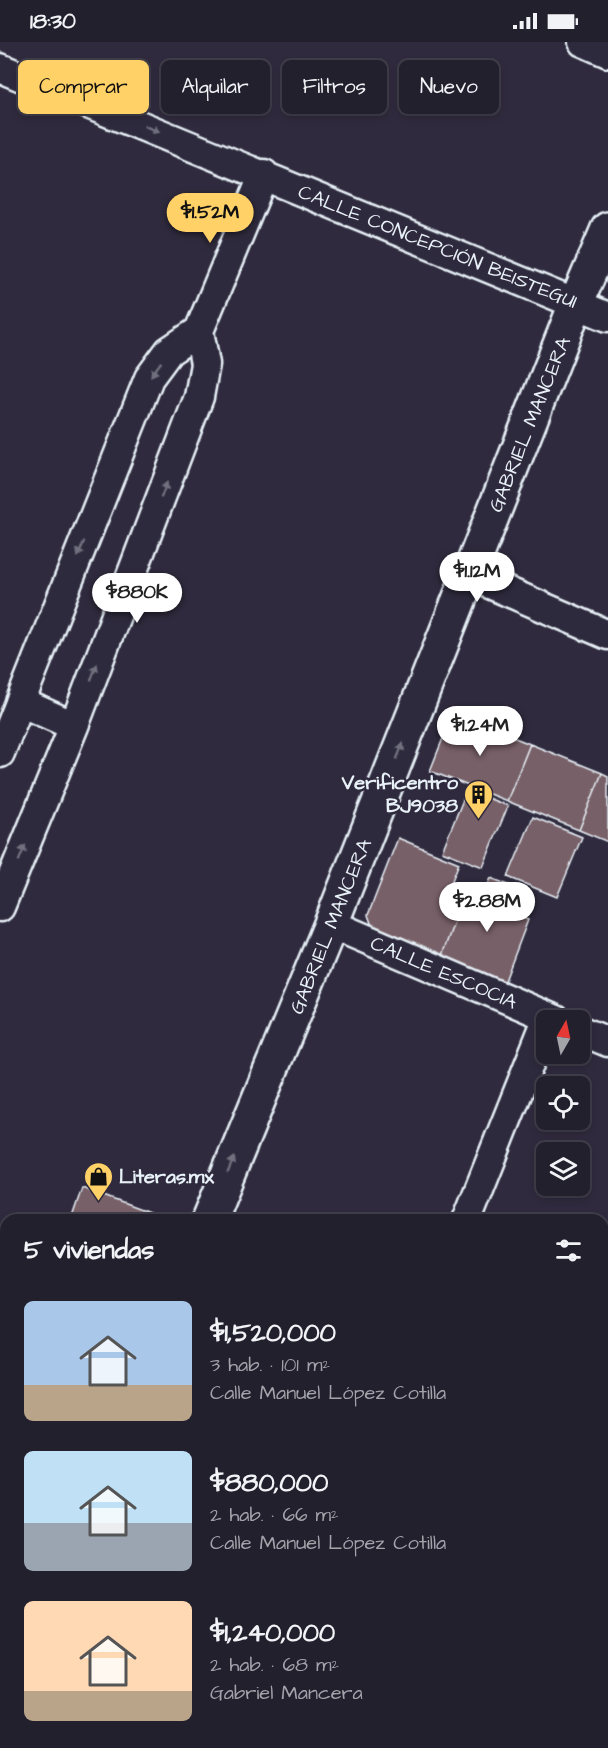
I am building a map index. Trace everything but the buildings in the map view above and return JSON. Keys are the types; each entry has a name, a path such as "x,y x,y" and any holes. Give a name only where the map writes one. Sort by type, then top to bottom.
{"main road":[{"name":"GABRIEL MANCERA","path":"211,1214 332,924 576,304 608,229"}],"street":[{"path":"583,42 608,52"},
{"name":"CALLE CONCEPCIÓN BEISTEGUI","path":"0,68 264,174 608,317"},
{"path":"0,907 74,726 199,398 205,364 199,331 264,174"},
{"path":"0,753 149,378 169,351 199,331"},
{"path":"469,575 608,635"},
{"path":"20,702 74,726"},
{"name":"CALLE ESCOCIA","path":"332,924 536,1014"},
{"path":"590,1035 608,1042"},
{"path":"469,1214 536,1052"}],"place":[{"name":"Verificentro BJ9038","path":"479,820"},
{"name":"Literas.mx","path":"98,1202"}]}
